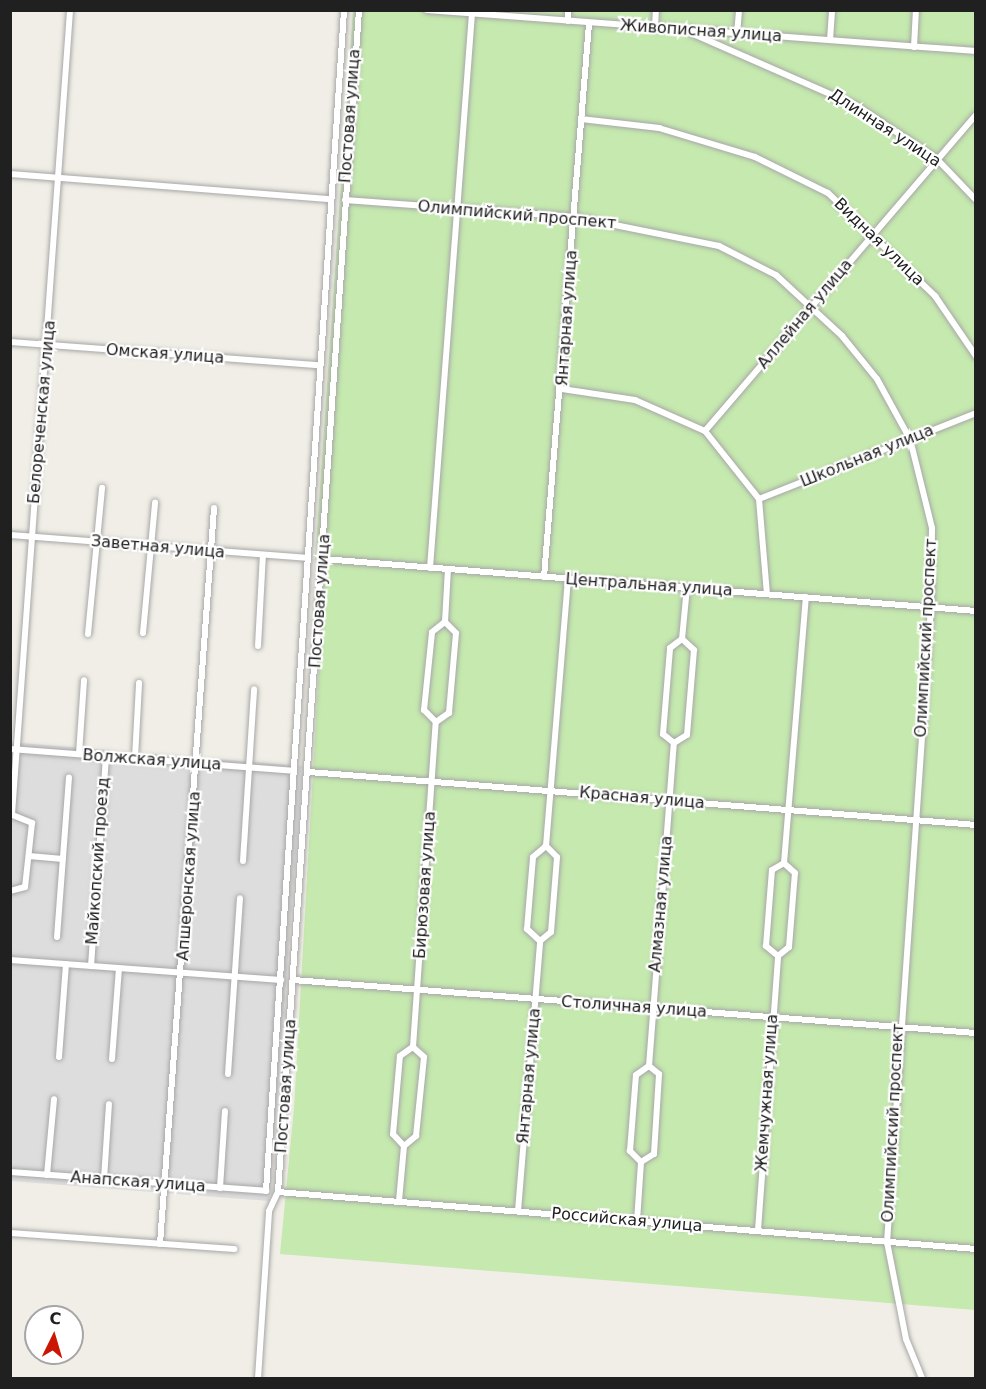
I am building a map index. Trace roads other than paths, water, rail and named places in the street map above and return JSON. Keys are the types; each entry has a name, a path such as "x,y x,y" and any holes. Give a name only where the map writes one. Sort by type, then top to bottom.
{"street":[{"name":"Белореченская улица","path":"10,891 25,887 32,823 11,814 14,749 48,345 70,10"},
{"name":"Постовая улица","path":"266,1191 306,558 344,10"},
{"name":"Постовая улица","path":"258,1378 269,1211 278,1192 309,772 359,10"},
{"name":"Живописная улица","path":"427,10 482,12 589,24 975,51"},
{"path":"568,10 568,21"},
{"path":"655,27 656,10"},
{"path":"737,34 739,10"},
{"path":"830,40 832,10"},
{"path":"914,47 916,10"},
{"path":"430,568 472,13"},
{"name":"Янтарная улица","path":"544,577 562,389 589,24"},
{"name":"Длинная улица","path":"684,30 817,85 937,159 975,200"},
{"name":"Аллейная улица","path":"705,431 975,115"},
{"name":"Видная улица","path":"581,119 659,128 755,157 828,193 873,233 935,296 975,356"},
{"path":"10,174 331,199"},
{"name":"Олимпийский проспект","path":"345,201 575,217 719,246 776,275 812,308 877,380 910,439 932,528 931,607 898,1027 887,1242 906,1339 922,1378"},
{"name":"Омская улица","path":"10,342 319,365"},
{"path":"562,389 635,400 705,431 759,499 767,594"},
{"name":"Школьная улица","path":"759,499 975,413"},
{"path":"88,634 102,488"},
{"path":"143,633 155,503"},
{"name":"Апшеронская улица","path":"160,1244 183,972 214,508"},
{"name":"Заветная улица","path":"10,536 306,558"},
{"path":"258,646 263,555"},
{"name":"Центральная улица","path":"323,559 975,611"},
{"name":"Бирюзовая улица","path":"436,722 449,713 456,633 445,622 448,569"},
{"name":"Янтарная улица","path":"540,941 527,929 533,857 546,846 568,578"},
{"name":"Алмазная улица","path":"674,743 663,734 670,648 682,639 687,587"},
{"name":"Жемчужная улица","path":"784,863 807,597"},
{"name":"Бирюзовая улица","path":"413,1047 436,722 424,710 432,632 445,622"},
{"name":"Алмазная улица","path":"674,743 687,735 694,650 682,639"},
{"path":"79,754 84,680"},
{"path":"135,758 139,683"},
{"path":"243,861 254,689"},
{"name":"Алмазная улица","path":"649,1066 674,743"},
{"name":"Волжская улица","path":"14,749 293,771"},
{"name":"Майкопский проезд","path":"91,966 106,756"},
{"name":"Красная улица","path":"309,772 975,825"},
{"path":"57,937 69,777"},
{"name":"Янтарная улица","path":"518,1211 540,941 552,932 557,857 546,846"},
{"path":"29,855 63,859"},
{"name":"Жемчужная улица","path":"758,1230 778,957 789,947 795,873 784,863"},
{"name":"Жемчужная улица","path":"778,957 766,946 772,870 784,863"},
{"path":"228,1074 240,898"},
{"path":"10,960 281,980"},
{"path":"59,1057 66,964"},
{"path":"112,1059 119,968"},
{"name":"Столичная улица","path":"293,980 975,1033"},
{"name":"Бирюзовая улица","path":"399,1201 404,1146 416,1136 424,1057 413,1047"},
{"name":"Бирюзовая улица","path":"404,1146 393,1134 400,1056 413,1047"},
{"name":"Алмазная улица","path":"641,1162 654,1154 659,1074 649,1066"},
{"name":"Алмазная улица","path":"636,1221 641,1162 630,1151 636,1075 649,1066"},
{"path":"47,1175 54,1099"},
{"path":"104,1179 109,1104"},
{"path":"220,1188 225,1111"},
{"name":"Анапская улица","path":"10,1172 266,1191"},
{"name":"Российская улица","path":"278,1192 758,1230 975,1250"},
{"path":"10,1233 234,1249"}]}
